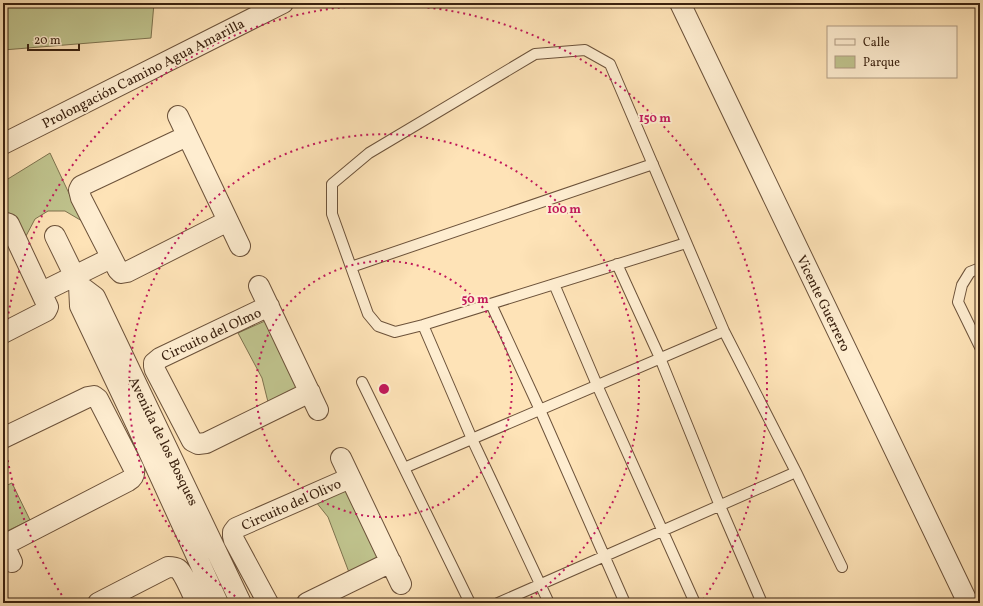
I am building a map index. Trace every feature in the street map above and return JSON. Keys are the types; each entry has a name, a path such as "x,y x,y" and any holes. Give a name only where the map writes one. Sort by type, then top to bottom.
{"street":[{"name":"Prolongación Camino Agua Amarilla","path":"3,144 283,3"},
{"name":"Vicente Guerrero","path":"680,3 968,603"},
{"path":"178,116 240,246"},
{"path":"187,136 81,186 79,190 81,198 116,265 127,272 228,221"},
{"path":"3,333 46,311 45,300 9,224 5,223"},
{"name":"Avenida de los Bosques","path":"55,236 77,280 95,297 145,422 208,601"},
{"path":"45,300 77,280 116,265"},
{"name":"Circuito del Olmo","path":"259,286 318,410"},
{"name":"Circuito del Olmo","path":"174,407 154,366 156,360 269,306"},
{"path":"117,436 174,407 192,442 198,444 206,443 310,392"},
{"path":"3,438 88,396 94,396 98,399 134,469 133,476 128,481 6,550"},
{"name":"Avenida de los Bosques","path":"145,422 238,595"},
{"name":"Circuito del Olivo","path":"341,458 401,584"},
{"name":"Circuito del Olivo","path":"254,577 234,540 233,532 236,528 350,478"},
{"path":"307,603 391,562"},
{"path":"98,603 172,567 181,572 208,601 238,595 254,577 268,603"}],"lane":[{"path":"686,243 423,325 395,332 378,326 368,314 332,214 332,184 369,153 535,54 585,50 610,64 724,331 796,472 842,568"},
{"path":"351,267 653,164"},
{"path":"617,264 660,358 720,506 762,603"},
{"path":"980,268 970,272 962,285 958,302 980,347"},
{"path":"554,284 597,385 695,603"},
{"path":"491,304 540,410 625,603"},
{"path":"423,325 472,439 549,603"},
{"path":"404,468 724,331"},
{"path":"362,382 470,603"},
{"path":"498,603 796,472"}],"green space":[{"path":"3,3 154,3 151,38 3,50"},
{"path":"50,153 82,221 65,211 48,211 35,219 26,236 27,249 24,250 3,209 3,182"},
{"path":"265,321 298,389 268,402 262,378 238,333"},
{"path":"342,482 380,559 350,575 328,517 312,497"},
{"path":"12,483 30,520 5,532 3,528 3,487"}]}
